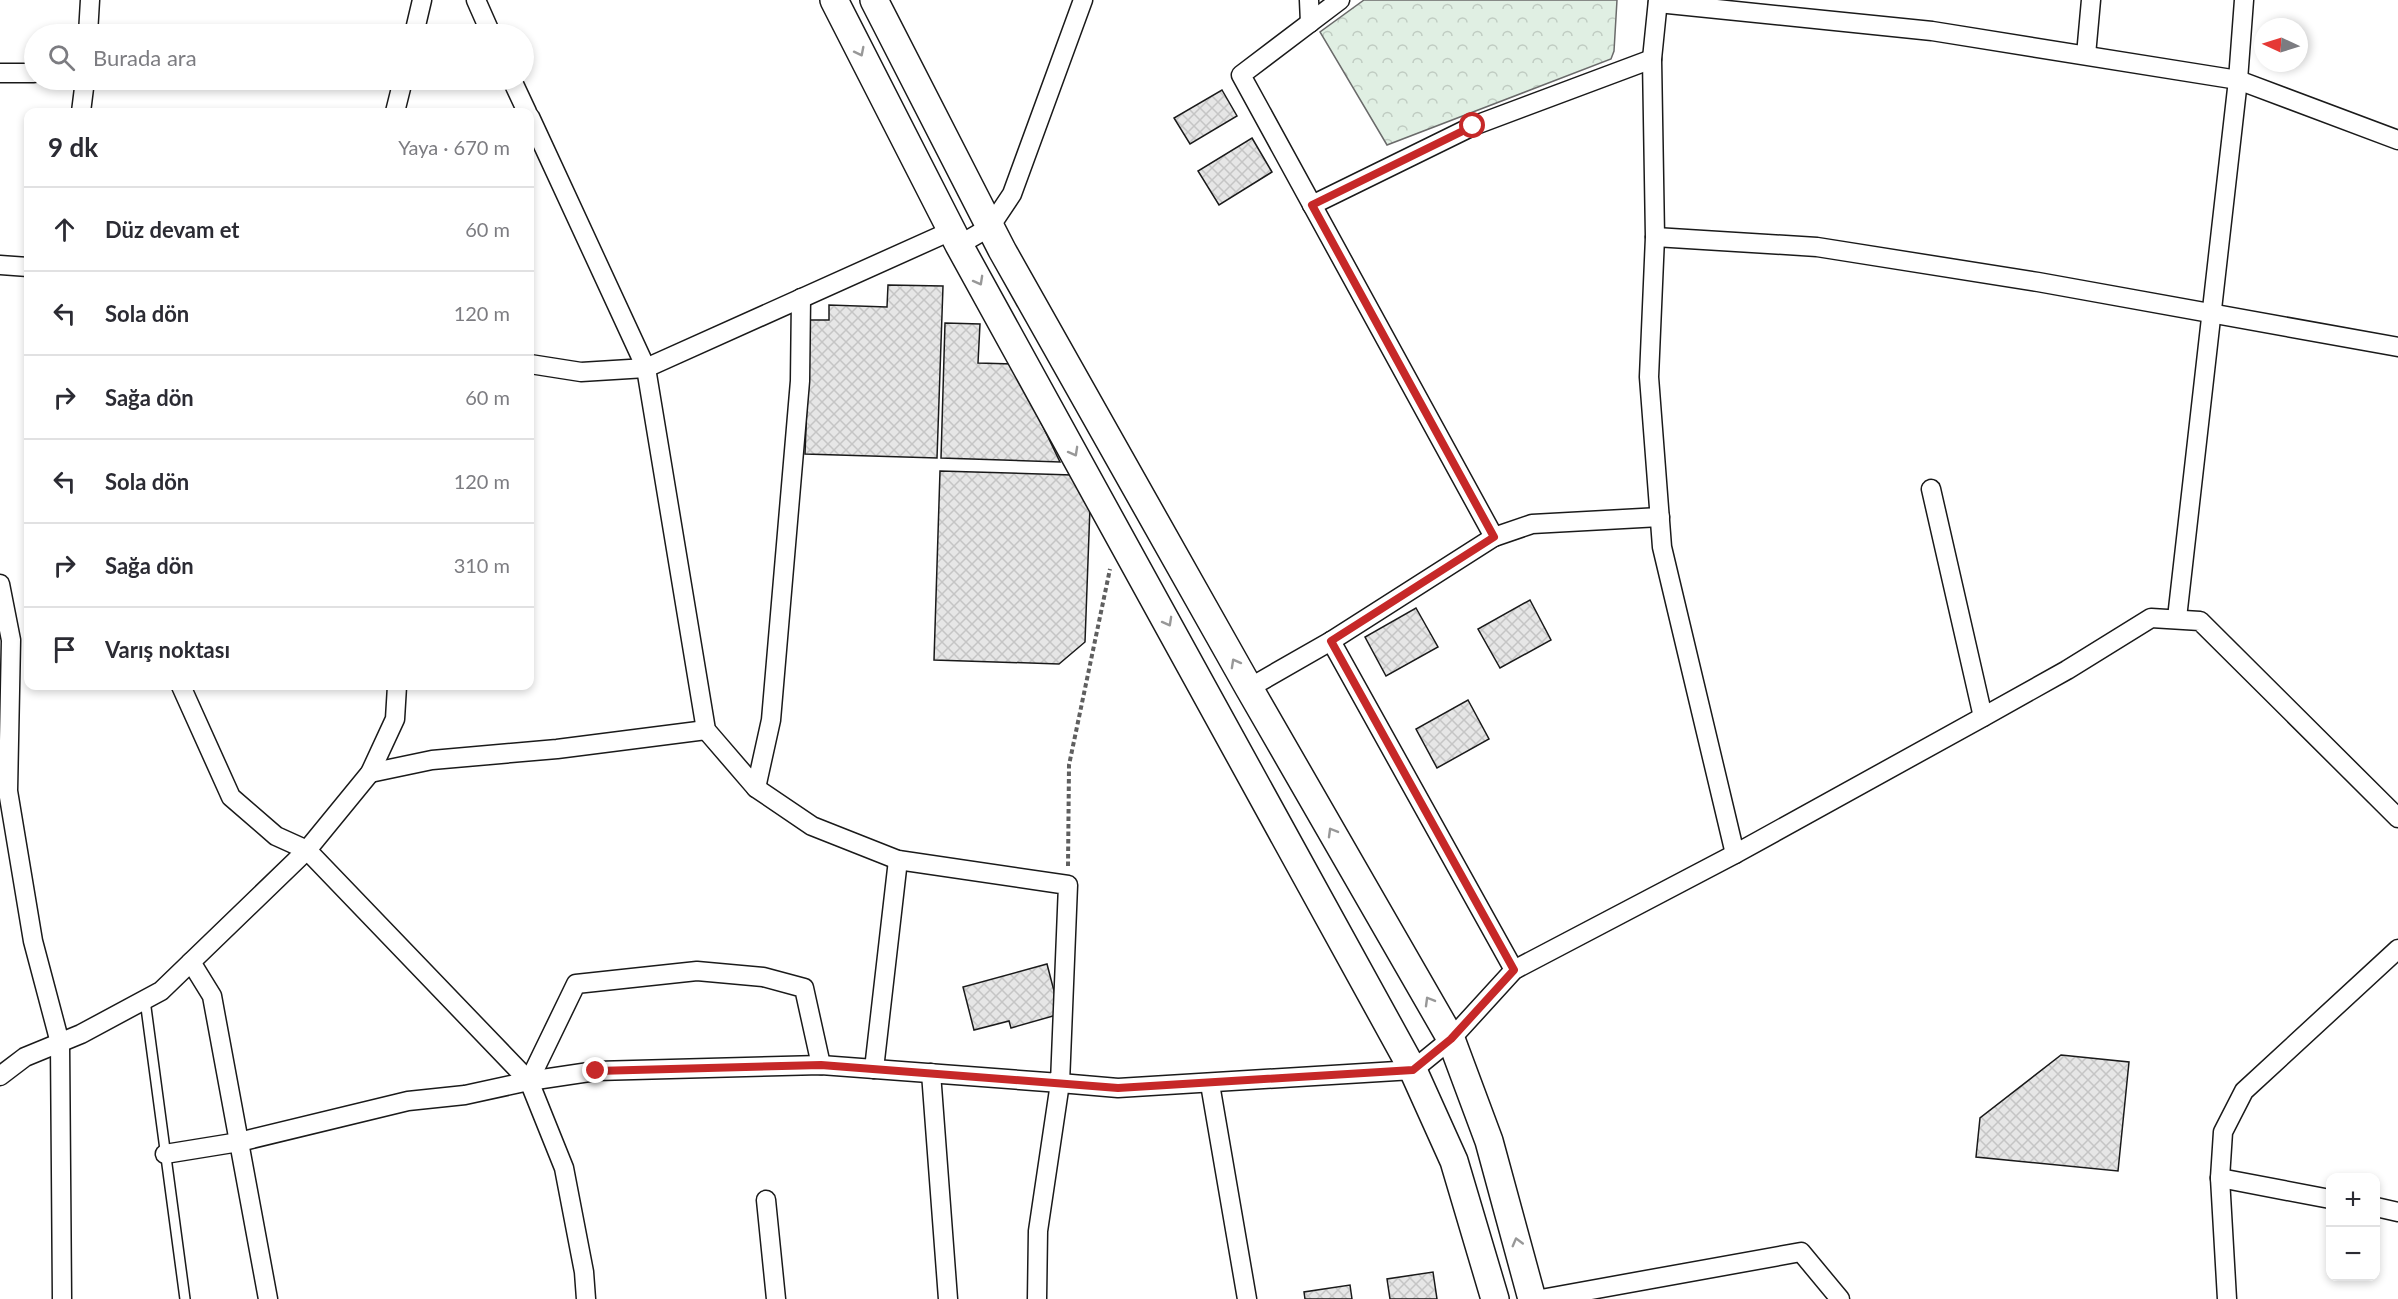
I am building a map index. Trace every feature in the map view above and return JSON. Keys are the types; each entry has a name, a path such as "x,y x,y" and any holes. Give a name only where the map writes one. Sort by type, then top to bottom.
{"main road":[{"path":"834,0 955,238 1413,1070 1454,1161 1495,1299"},
{"path":"874,0 990,227 1249,688 1451,1039 1489,1141 1532,1299"}],"street":[{"path":"89,24 90,0"},
{"path":"416,24 422,0"},
{"path":"476,0 487,24"},
{"path":"534,365 581,372 646,368 801,298 955,238 990,227 1012,194 1083,0"},
{"path":"1309,0 1310,23"},
{"path":"1340,0 1241,75 1494,537"},
{"path":"2085,55 2091,0"},
{"path":"2177,618 2213,314 2238,80 2244,0"},
{"path":"1736,854 1662,547 1649,377 1654,237 1652,59 1658,2 1932,31 2238,80 2398,140"},
{"path":"1312,205 1473,126 1652,59"},
{"path":"0,73 24,73"},
{"path":"82,108 84,90"},
{"path":"396,108 400,90"},
{"path":"517,90 525,108"},
{"path":"534,126 646,368 706,730 756,788 812,826 898,860 1068,885 1060,1083 1038,1231 1037,1299"},
{"path":"1654,237 1817,247 2038,282 2398,347"},
{"path":"0,265 24,267"},
{"path":"756,788 771,720 800,381 801,298"},
{"path":"1931,489 1983,717"},
{"path":"1249,688 1331,641 1494,537 1532,524 1660,517"},
{"path":"0,584 20,639 7,831 60,1042 62,1299"},
{"path":"165,1154 239,1142 408,1101 465,1095 529,1081 596,1071 821,1065 1118,1088 1413,1070 1451,1039 1514,970 1736,854 2067,670 2151,618 2200,621 2398,818"},
{"path":"1331,641 1514,970"},
{"path":"183,690 231,797 276,836 307,849 529,1081 564,1168 584,1272 586,1299"},
{"path":"0,1076 24,1057 60,1042 161,991 191,962 307,849 370,773 395,718 397,690"},
{"path":"370,773 432,760 557,749 706,730"},
{"path":"874,1069 898,860"},
{"path":"2227,1299 2220,1178 2223,1132 2244,1091 2398,949"},
{"path":"191,962 212,996 268,1299"},
{"path":"529,1081 576,984 696,971 763,977 804,988 821,1065"},
{"path":"931,1073 948,1299"},
{"path":"1210,1084 1247,1299"},
{"path":"2220,1178 2326,1198"},
{"path":"766,1200 776,1299"},
{"path":"2380,1208 2398,1212"},
{"path":"1541,1299 1801,1252 1840,1299"}],"lane":[{"path":"145,1000 186,1299"}],"path":[{"path":"1068,885 1069,765 1118,532"}],"green space":[{"path":"1364,0 1617,0 1614,51 1611,59 1387,145 1320,32"}],"building":[{"path":"1222,90 1237,116 1190,144 1174,118"},
{"path":"1252,138 1272,172 1219,205 1198,171"},
{"path":"888,285 943,286 937,458 805,454 810,320 829,320 829,305 887,307"},
{"path":"945,323 980,324 978,363 1013,364 1060,462 941,458"},
{"path":"940,471 1072,475 1090,507 1085,642 1059,664 934,660"},
{"path":"1530,600 1551,640 1500,668 1478,629"},
{"path":"1416,608 1438,647 1386,676 1365,637"},
{"path":"1468,700 1489,739 1437,768 1416,729"},
{"path":"1047,964 1060,1014 1011,1028 1009,1021 974,1030 963,987"},
{"path":"2061,1055 2129,1062 2118,1171 1976,1157 1980,1118"},
{"path":"1433,1272 1437,1299 1390,1299 1387,1279"},
{"path":"1350,1285 1352,1299 1305,1299 1304,1292"}],"route":[{"path":"596,1071 821,1065 1118,1088 1413,1070 1451,1039 1514,970 1331,641 1494,537 1312,205 1473,126"}]}
